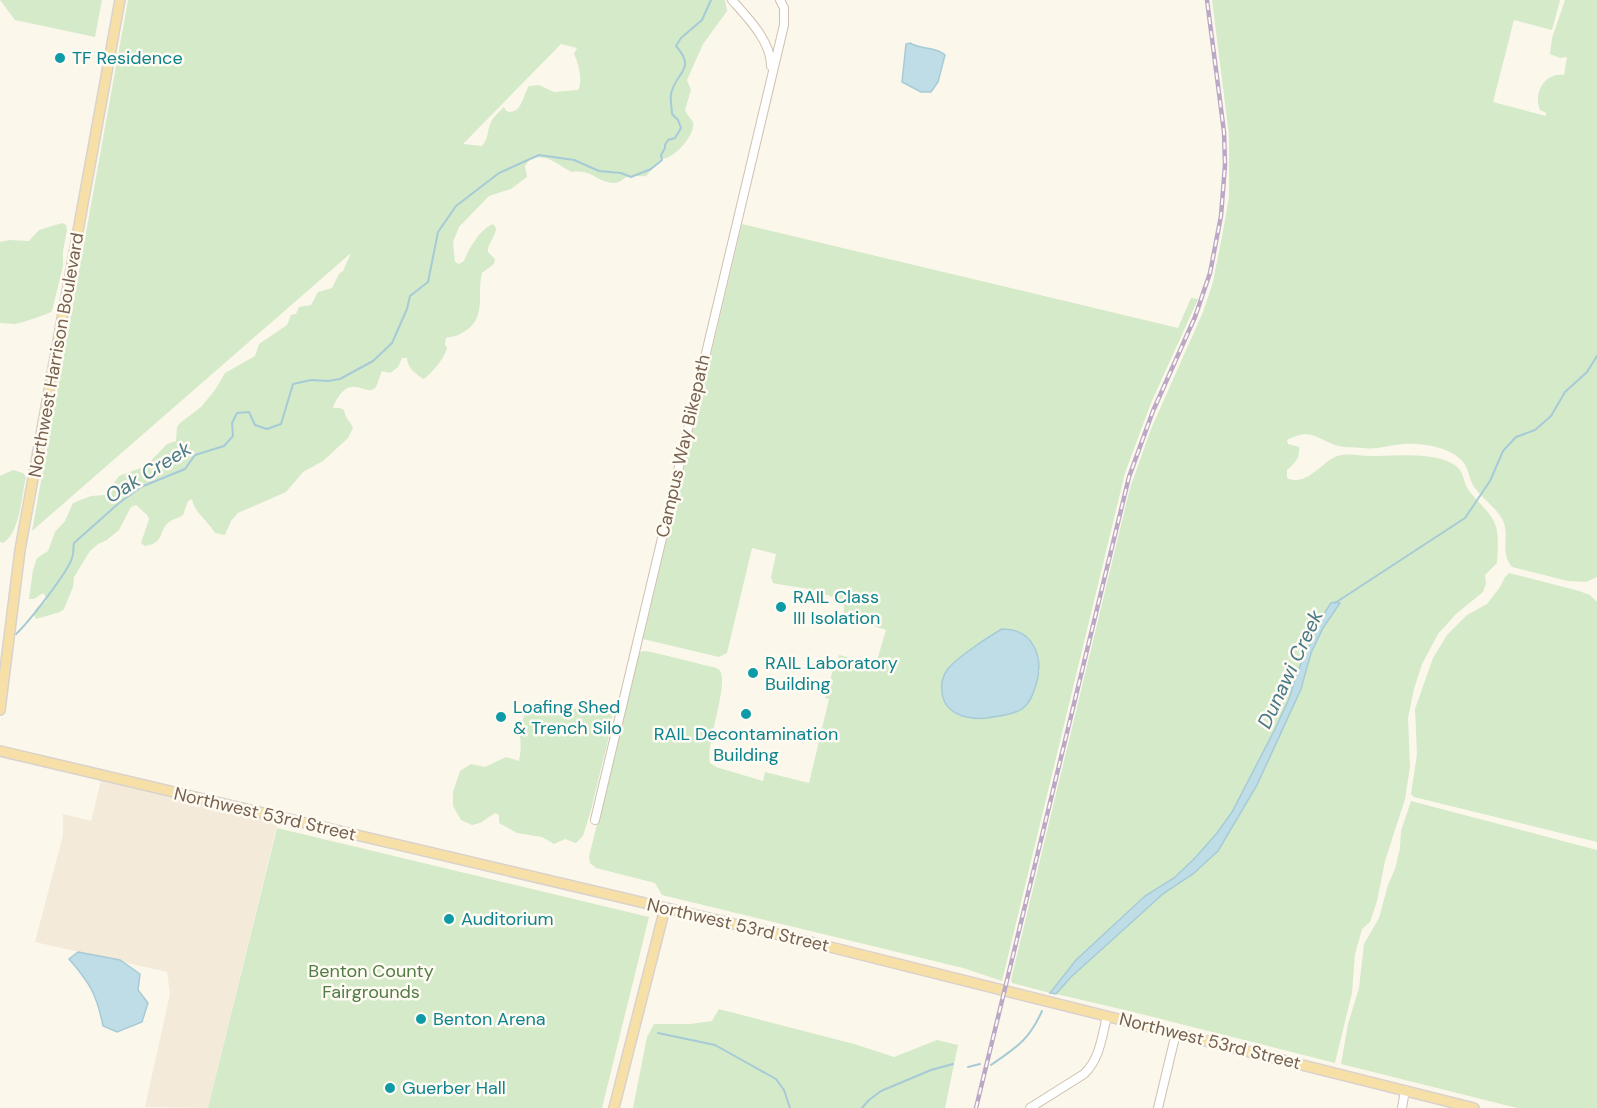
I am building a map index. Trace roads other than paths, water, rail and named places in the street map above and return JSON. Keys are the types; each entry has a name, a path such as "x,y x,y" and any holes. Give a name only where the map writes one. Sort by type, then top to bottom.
{"main road":[{"name":"Northwest Harrison Boulevard","path":"0,710 20,550 120,0"},
{"name":"Northwest 53rd Street","path":"0,752 665,908 1474,1108"},
{"path":"614,1108 665,908"}],"street":[{"name":"Campus Way Bikepath","path":"732,0 749,19 768,50 771,74"},
{"name":"Campus Way Bikepath","path":"595,820 784,25 784,9 780,0"},
{"path":"1030,1108 1092,1067 1096,1060 1107,1016"},
{"path":"1158,1108 1176,1033"},
{"path":"1402,1108 1406,1090"}],"water":[{"path":"906,44 937,50 945,55 938,82 931,92 921,92 902,82"},
{"path":"1331,603 1340,603 1323,628 1311,653 1301,689 1257,785 1218,851 1193,874 1164,893 1071,977 1056,994 1050,993 1076,960 1145,896 1174,878 1217,833 1232,812 1274,731 1323,615"},
{"path":"1002,629 1022,634 1034,647 1039,665 1031,698 1022,709 1005,715 972,718 958,714 947,706 944,700 942,686 945,673 965,654"},
{"path":"78,952 120,960 140,974 138,990 148,1003 142,1022 117,1032 103,1026 92,990 69,959"}],"waterway":[{"name":"Oak Creek","path":"16,634 38,609 69,565 74,543 119,503 141,487 185,469 195,455 224,446 233,436 232,423 237,413 249,412 255,425 267,429 281,424 293,384 311,380 340,379 373,361 392,343 407,309 410,296 428,282 438,232 456,206 499,173 539,155 574,160 599,171 621,173 631,177 651,169 662,160 661,155 665,145 668,140 675,138 681,128 678,120 672,114 671,101 674,86 685,66 685,60 676,46 681,38 702,20 711,0"},
{"name":"Dunawi Creek","path":"1335,603 1465,518 1490,481 1503,451 1516,437 1535,430 1551,416 1565,392 1587,372 1597,356"},
{"name":"Dunawi Creek","path":"991,1065 1027,1036 1042,1011"},
{"path":"658,1033 715,1045 776,1079 784,1090 790,1108"},
{"name":"Dunawi Creek","path":"862,1108 881,1091 931,1070 953,1064"},
{"name":"Dunawi Creek","path":"968,1067 980,1064"}],"railway":[{"path":"976,1108 1129,477 1153,411 1195,317 1210,273 1221,216 1225,165 1224,132 1207,0"}],"place":[{"name":"TF Residence","path":"60,58"},
{"name":"RAIL Class III Isolation","path":"781,607"},
{"name":"RAIL Laboratory Building","path":"753,673"},
{"name":"RAIL Decontamination Building","path":"746,714"},
{"name":"Loafing Shed & Trench Silo","path":"501,717"},
{"name":"Auditorium","path":"449,919"},
{"name":"Benton Arena","path":"421,1019"},
{"name":"Guerber Hall","path":"390,1088"}],"park label":[{"name":"Benton County Fairgrounds","path":"371,981"}]}
